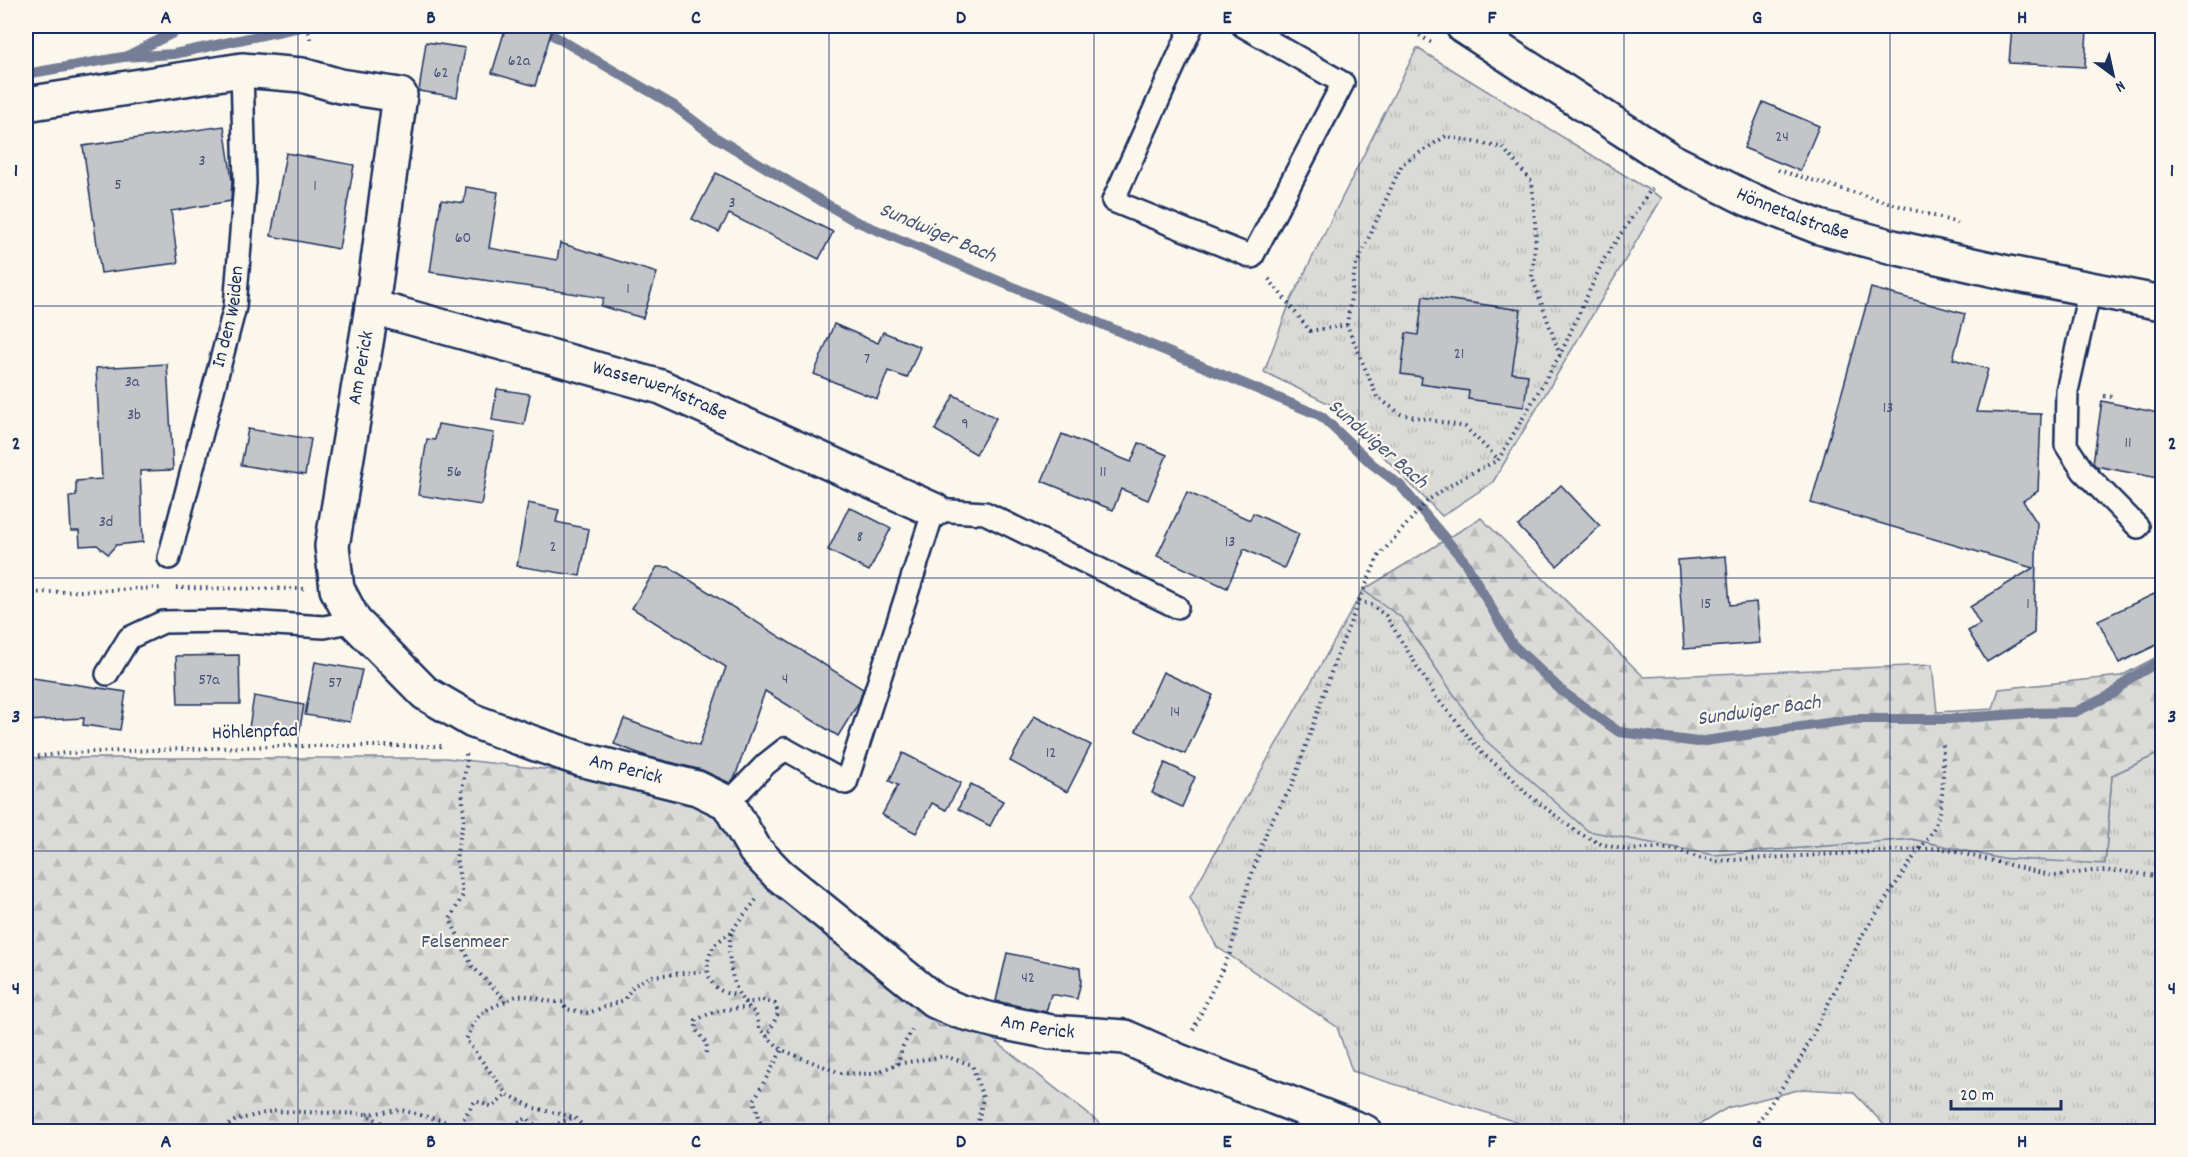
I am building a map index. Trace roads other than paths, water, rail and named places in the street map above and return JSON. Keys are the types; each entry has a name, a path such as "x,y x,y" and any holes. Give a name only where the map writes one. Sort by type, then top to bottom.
{"street":[{"name":"Hönnetalstraße","path":"1463,26 1670,160 1748,200 1819,227 1893,247 2163,303"},
{"name":"Am Perick","path":"242,70 302,75 340,86 400,96 372,307 332,546 337,589 354,621 426,693 468,731 698,788 728,803 755,850 778,874 935,1001 958,1011 1051,1032 1125,1037 1181,1062 1365,1131"},
{"path":"26,104 242,70"},
{"name":"Wasserwerkstraße","path":"372,307 660,387 934,510"}],"lane":[{"path":"1192,26 1113,201 1252,257 1343,83 1253,28"},
{"name":"In den Weiden","path":"169,558 235,307 245,183 242,70"},
{"path":"2090,289 2067,390 2066,445 2083,471 2138,527"},
{"path":"728,803 766,764 785,749 846,783 934,510 985,513 1177,607"},
{"path":"107,674 129,638 163,622 229,621 324,627 354,621"}],"waterway":[{"path":"129,55 184,26"},
{"name":"Sundwiger Bach","path":"26,74 123,57 174,54 305,26"},
{"name":"Sundwiger Bach","path":"537,26 673,105 715,137 853,220 1321,416 1372,464 1400,485 1465,562 1512,644 1563,692 1619,732 1698,742 1855,719 1948,719 2075,712 2113,694 2129,679 2162,660"}],"park label":[{"name":"Felsenmeer","path":"465,943"}]}
